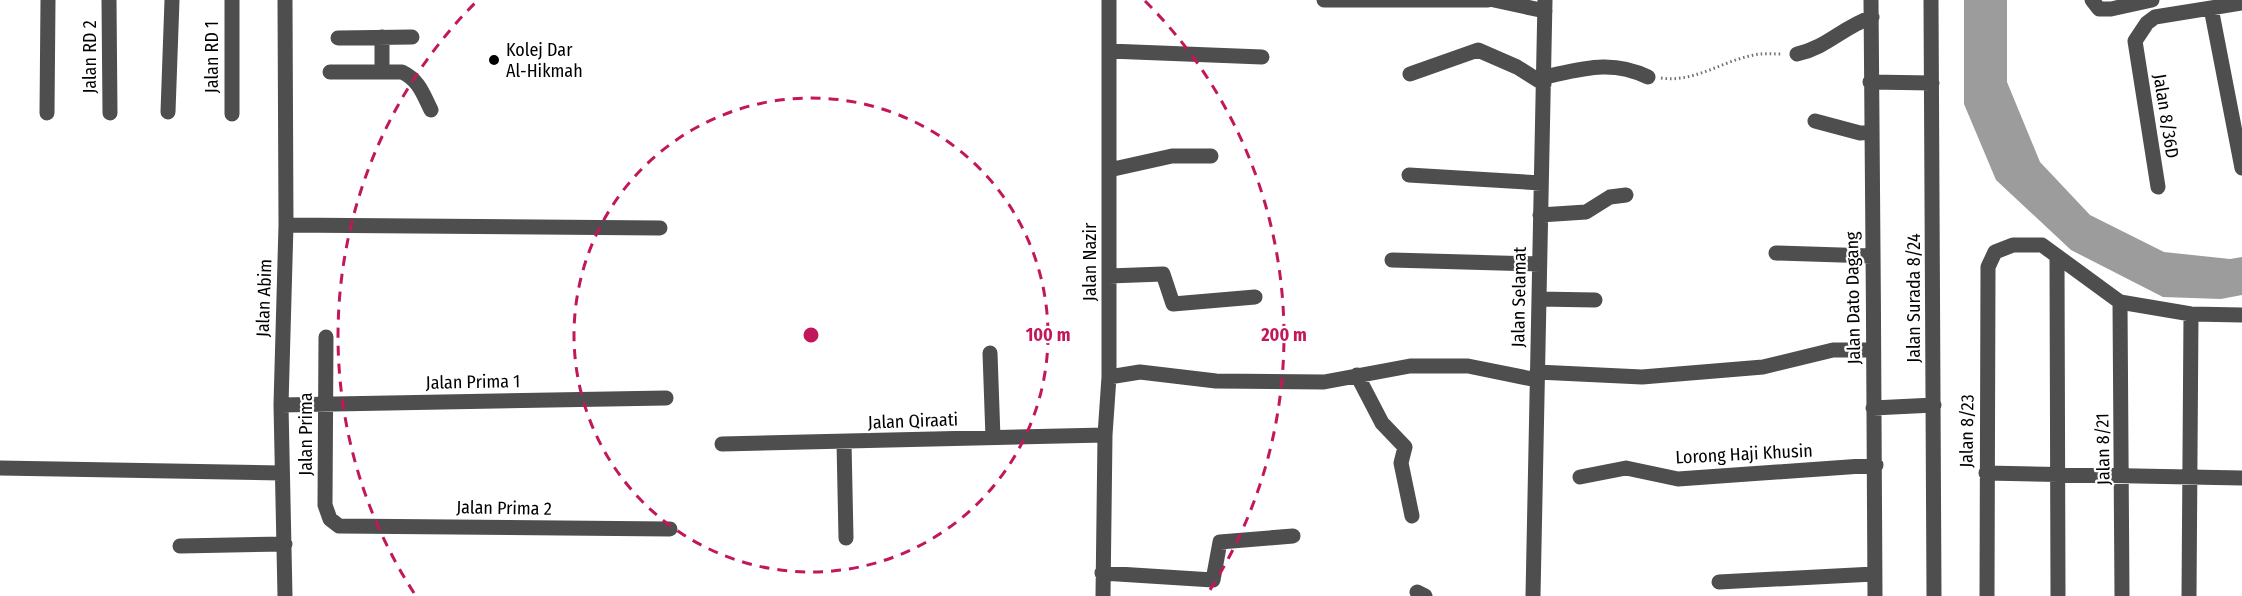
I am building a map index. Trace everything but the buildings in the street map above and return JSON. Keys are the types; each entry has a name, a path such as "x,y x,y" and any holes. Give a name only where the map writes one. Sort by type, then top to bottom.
{"street":[{"path":"47,113 48,0"},
{"name":"Jalan RD 2","path":"109,0 110,113"},
{"path":"168,112 172,0"},
{"name":"Jalan RD 1","path":"232,0 232,114"},
{"name":"Jalan Abim","path":"285,0 286,225 281,405 285,596"},
{"name":"Jalan Nazir","path":"1103,596 1105,435 1109,376 1109,0"},
{"path":"1323,0 1488,0"},
{"path":"1494,0 1545,5"},
{"name":"Jalan Dato Dagang","path":"1871,0 1870,132 1873,408 1876,465 1875,596"},
{"name":"Jalan Surada 8/24","path":"1931,0 1934,596"},
{"path":"2092,0 2099,9 2110,9 2152,0"},
{"path":"2242,3 2211,8 2242,168"},
{"name":"Jalan Selamat","path":"1533,596 1545,5"},
{"name":"Jalan 8/36D","path":"2158,187 2135,41 2147,23 2155,17 2211,8"},
{"path":"1797,54 1818,49 1854,23 1872,17"},
{"path":"382,37 382,72"},
{"path":"338,38 412,37"},
{"path":"1109,51 1262,57"},
{"path":"1410,74 1478,51 1544,81 1598,66 1627,67 1648,76"},
{"path":"330,72 402,72 412,77 420,85 431,110"},
{"path":"1870,82 1932,83"},
{"path":"1815,121 1860,133 1870,132"},
{"path":"1109,170 1172,156 1211,156"},
{"path":"1409,176 1541,183"},
{"path":"1540,215 1586,212 1610,197 1626,195"},
{"path":"286,225 660,228"},
{"name":"Jalan 8/23","path":"1987,596 1988,267 1995,252 2013,245 2042,246 2057,257"},
{"path":"1776,253 1872,256"},
{"path":"2057,257 2120,302 2191,314 2242,315"},
{"path":"2057,257 2058,596"},
{"path":"1392,260 1539,264"},
{"path":"1109,276 1163,274 1173,304 1255,297"},
{"path":"1539,299 1595,300"},
{"name":"Jalan 8/21","path":"2120,302 2123,476 2122,596"},
{"path":"2189,596 2191,314"},
{"name":"Jalan Prima","path":"326,337 325,505 330,519 339,526"},
{"path":"1109,376 1140,372 1216,381 1324,382 1410,366 1468,366 1537,376 1642,376 1763,367 1833,350 1873,350"},
{"path":"990,353 993,438"},
{"path":"1357,375 1382,423 1405,447 1401,463 1412,516"},
{"name":"Jalan Prima 1","path":"281,405 666,398"},
{"path":"1873,408 1934,405"},
{"name":"Jalan Qiraati","path":"722,444 1105,435"},
{"path":"844,442 846,538"},
{"name":"Lorong Haji Khusin","path":"1580,477 1626,468 1678,479 1876,465"},
{"path":"0,468 281,473"},
{"path":"1986,473 2242,478"},
{"name":"Jalan Prima 2","path":"339,526 670,530"},
{"path":"1102,573 1213,580 1220,542 1293,536"},
{"path":"180,546 285,544"},
{"path":"1719,582 1874,574"}],"path":[{"path":"1648,76 1673,80 1696,75 1756,54 1797,54"}],"shaded area":[{"path":"1964,0 2007,0 2007,82 2040,162 2090,215 2164,252 2230,259 2242,257 2242,295 2221,299 2163,297 2071,250 1996,180 1964,104"}],"place":[{"name":"Kolej Dar Al-Hikmah","path":"494,60"}]}
